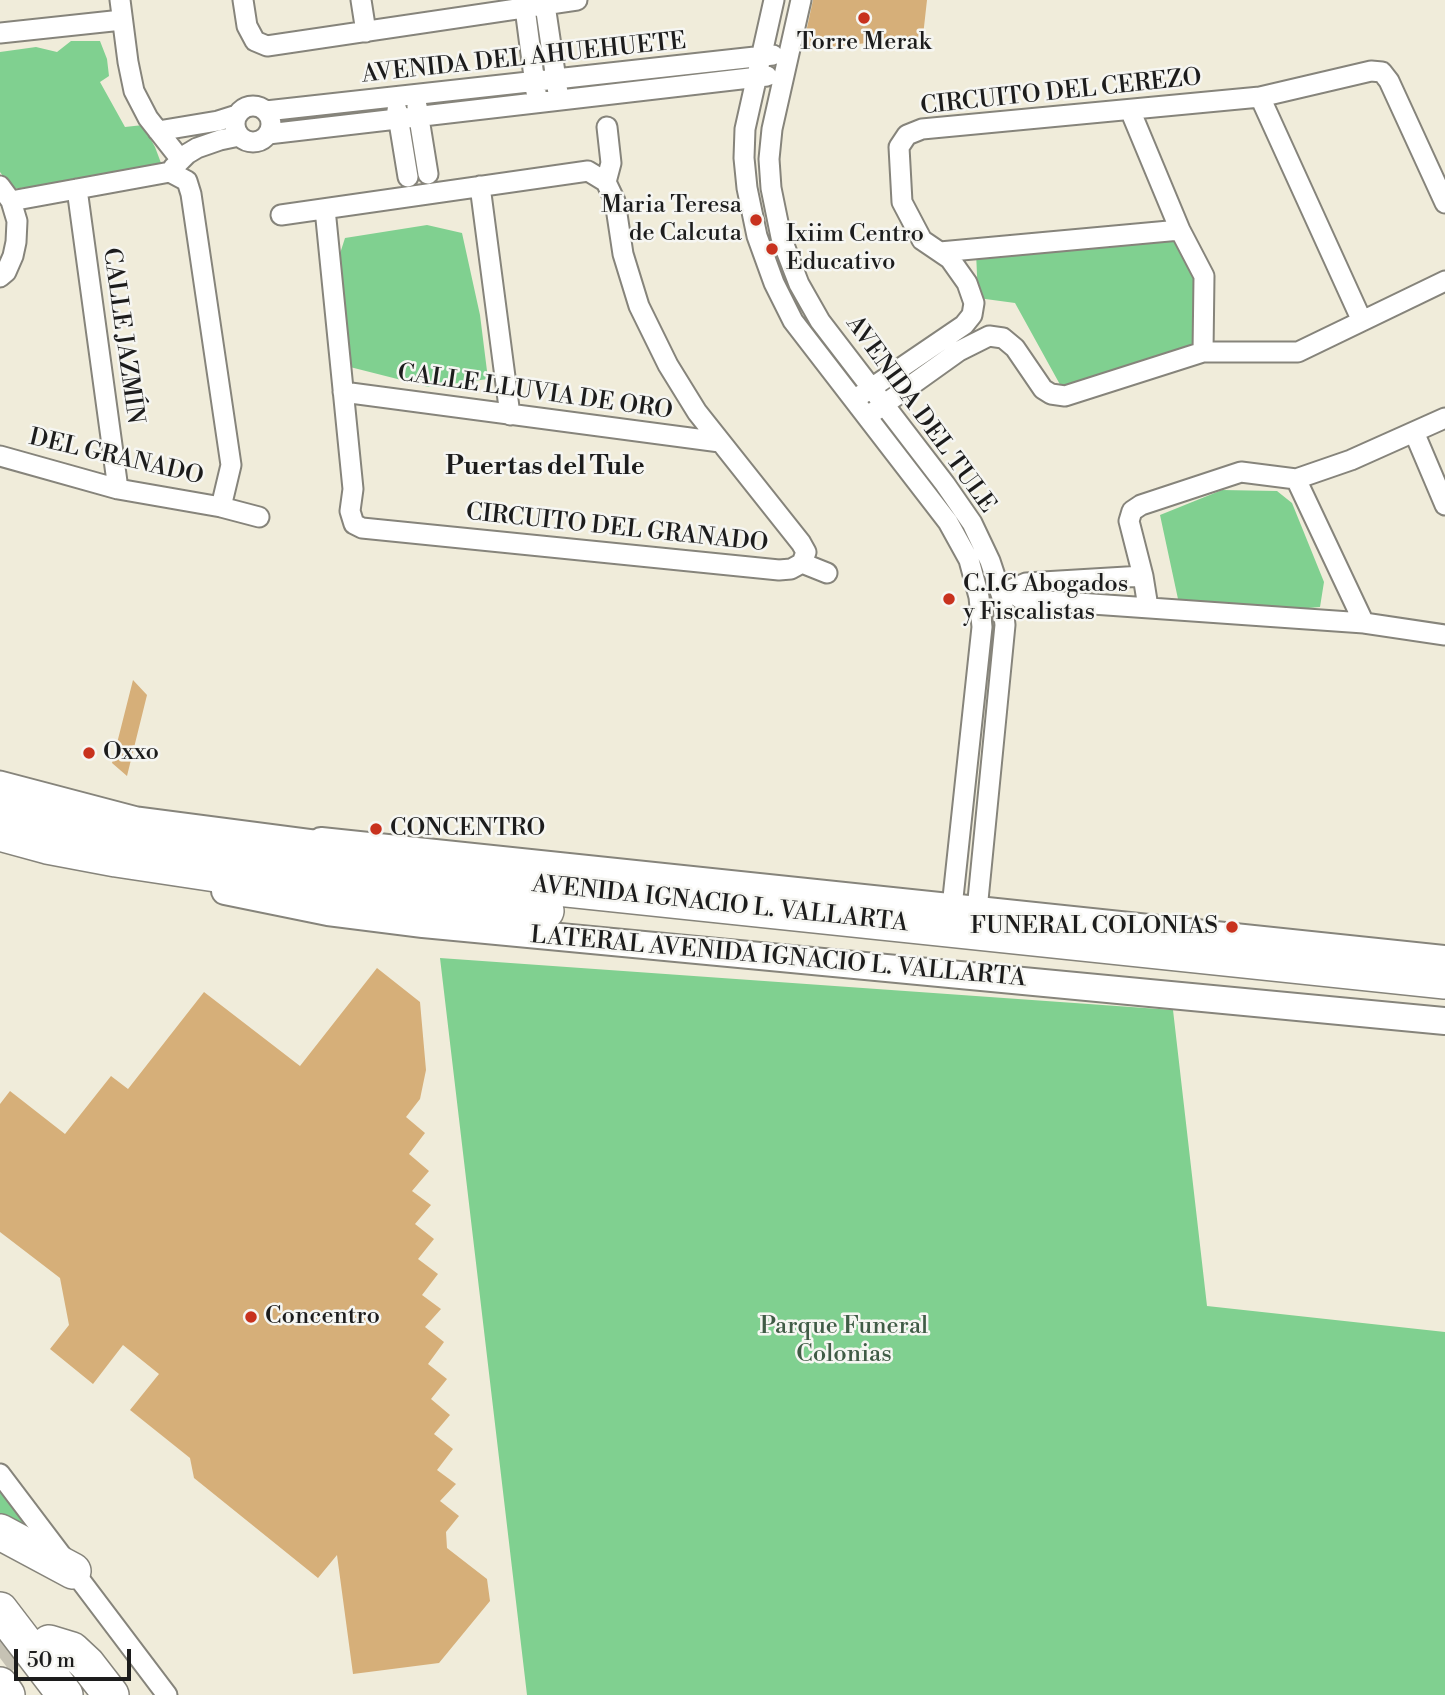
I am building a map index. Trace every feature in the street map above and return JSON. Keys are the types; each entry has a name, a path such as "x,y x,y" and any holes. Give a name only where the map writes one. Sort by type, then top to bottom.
{"highway":[{"name":"AVENIDA IGNACIO L. VALLARTA","path":"0,801 137,837 300,861 1445,981"},
{"name":"AVENIDA IGNACIO L. VALLARTA","path":"0,833 47,846 116,859 302,887 1445,999"},
{"path":"321,841 429,874"},
{"path":"1390,976 1445,971"},
{"path":"0,1532 73,1571"},
{"path":"0,1610 65,1695"},
{"path":"50,1643 72,1650 87,1664 111,1695"},
{"path":"0,1685 8,1695"}],"street":[{"path":"120,0 128,62 140,105 179,162 191,194 231,465 221,507"},
{"path":"243,0 247,26 255,41 267,46 366,32 481,7 525,8 577,0"},
{"path":"361,0 366,32"},
{"name":"AVENIDA DEL TULE","path":"774,0 746,129 744,158 747,188 757,236 774,283 793,321 948,522 969,560 979,597 982,627 965,909"},
{"name":"AVENIDA DEL TULE","path":"801,0 772,130 769,159 771,188 781,237 799,284 820,321 972,523 1006,593 1005,625 965,909"},
{"path":"545,5 559,101"},
{"path":"525,8 538,104"},
{"path":"0,33 122,20"},
{"path":"531,52 552,49"},
{"name":"AVENIDA DEL AHUEHUETE","path":"266,111 788,53"},
{"name":"CIRCUITO DEL CEREZO","path":"964,325 972,315 974,303 967,283 950,259 922,240 902,202 899,147 907,135 922,129 1260,97 1371,71 1382,72 1389,81 1445,203"},
{"name":"AVENIDA DEL AHUEHUETE","path":"268,134 784,74"},
{"path":"415,96 429,182"},
{"path":"1260,97 1362,321"},
{"path":"395,98 409,185"},
{"path":"0,276 6,272 16,242 17,221 6,193 77,190 179,162 208,143 239,136 254,142 268,134 271,126 266,111 247,107 237,115 218,121 158,131"},
{"path":"1130,110 1180,230 1204,276 1203,352"},
{"path":"237,115 234,122 239,136"},
{"path":"281,215 325,209 409,185 429,182 480,186 588,171 606,182 611,163 607,127"},
{"name":"CIRCUITO DEL GRANADO","path":"325,209 353,489 350,511 354,524 362,528 791,569 802,563 806,552 801,543 697,412 668,365 639,306 623,254 615,201 606,182"},
{"path":"480,186 510,415"},
{"name":"CALLE JAZMÍN","path":"77,190 118,489"},
{"path":"940,252 1180,230"},
{"path":"867,416 950,357 975,341 989,336 1003,338 1015,348 1043,389 1051,394 1065,396 1203,352 1298,352 1445,281"},
{"path":"855,400 964,325 975,341"},
{"name":"CALLE LLUVIA DE ORO","path":"343,392 720,442"},
{"path":"1148,607 1129,521 1132,511 1141,505 1241,472 1296,479 1351,460 1445,418"},
{"path":"1414,432 1445,505"},
{"name":"DEL GRANADO","path":"0,456 118,489 221,507 259,517"},
{"path":"1296,479 1364,623"},
{"path":"802,563 827,573"},
{"path":"979,597 1006,593 1027,583 1143,576"},
{"path":"1111,577 1113,604"},
{"path":"1064,580 1065,601"},
{"path":"1006,593 1021,599 1364,623 1445,635"},
{"path":"0,781 137,817 321,841 1445,959"},
{"name":"LATERAL AVENIDA IGNACIO L. VALLARTA","path":"116,859 239,895 328,912 423,924 1445,1021"},
{"path":"0,1474 167,1695"}],"green space":[{"path":"71,41 100,41 107,59 109,76 100,82 125,127 143,125 161,163 148,173 12,189 0,172 0,52 36,47 57,52"},
{"path":"427,225 462,233 480,315 488,379 429,387 350,367 336,266 345,238"},
{"path":"1176,234 1196,274 1199,349 1063,390 1015,303 978,298 976,252"},
{"path":"1222,490 1277,491 1292,503 1324,582 1320,607 1297,609 1178,599 1160,515"},
{"name":"Parque Funeral Colonias","path":"440,958 1173,1010 1207,1306 1445,1332 1445,1695 527,1695"},
{"path":"0,1490 36,1540 0,1518"}],"building":[{"name":"Torre Merak","path":"813,0 927,0 923,36 802,51"},
{"path":"133,680 147,695 127,776 112,763"},
{"name":"Concentro","path":"377,968 420,1002 426,1070 420,1099 406,1117 425,1133 409,1154 429,1171 412,1191 431,1205 415,1224 434,1239 418,1259 438,1274 422,1295 441,1309 425,1327 444,1342 428,1364 447,1379 431,1399 450,1415 434,1434 453,1449 437,1470 456,1484 440,1501 459,1516 446,1532 447,1548 487,1579 490,1601 439,1663 353,1674 337,1555 318,1578 194,1478 190,1458 130,1410 159,1374 123,1345 93,1384 50,1349 69,1325 60,1278 0,1232 0,1104 10,1091 65,1134 111,1076 128,1089 204,992 300,1066"}],"tunnel":[{"path":"0,1658 22,1646 49,1643"}],"place":[{"name":"Torre Merak","path":"864,18"},
{"name":"Maria Teresa de Calcuta","path":"756,220"},
{"name":"Ixiim Centro Educativo","path":"772,249"},
{"name":"C.I.G Abogados y Fiscalistas","path":"949,599"},
{"name":"Oxxo","path":"89,753"},
{"name":"CONCENTRO","path":"376,829"},
{"name":"FUNERAL COLONIAS","path":"1232,927"},
{"name":"Concentro","path":"251,1317"}],"district":[{"name":"Puertas del Tule","path":"545,468"}]}
